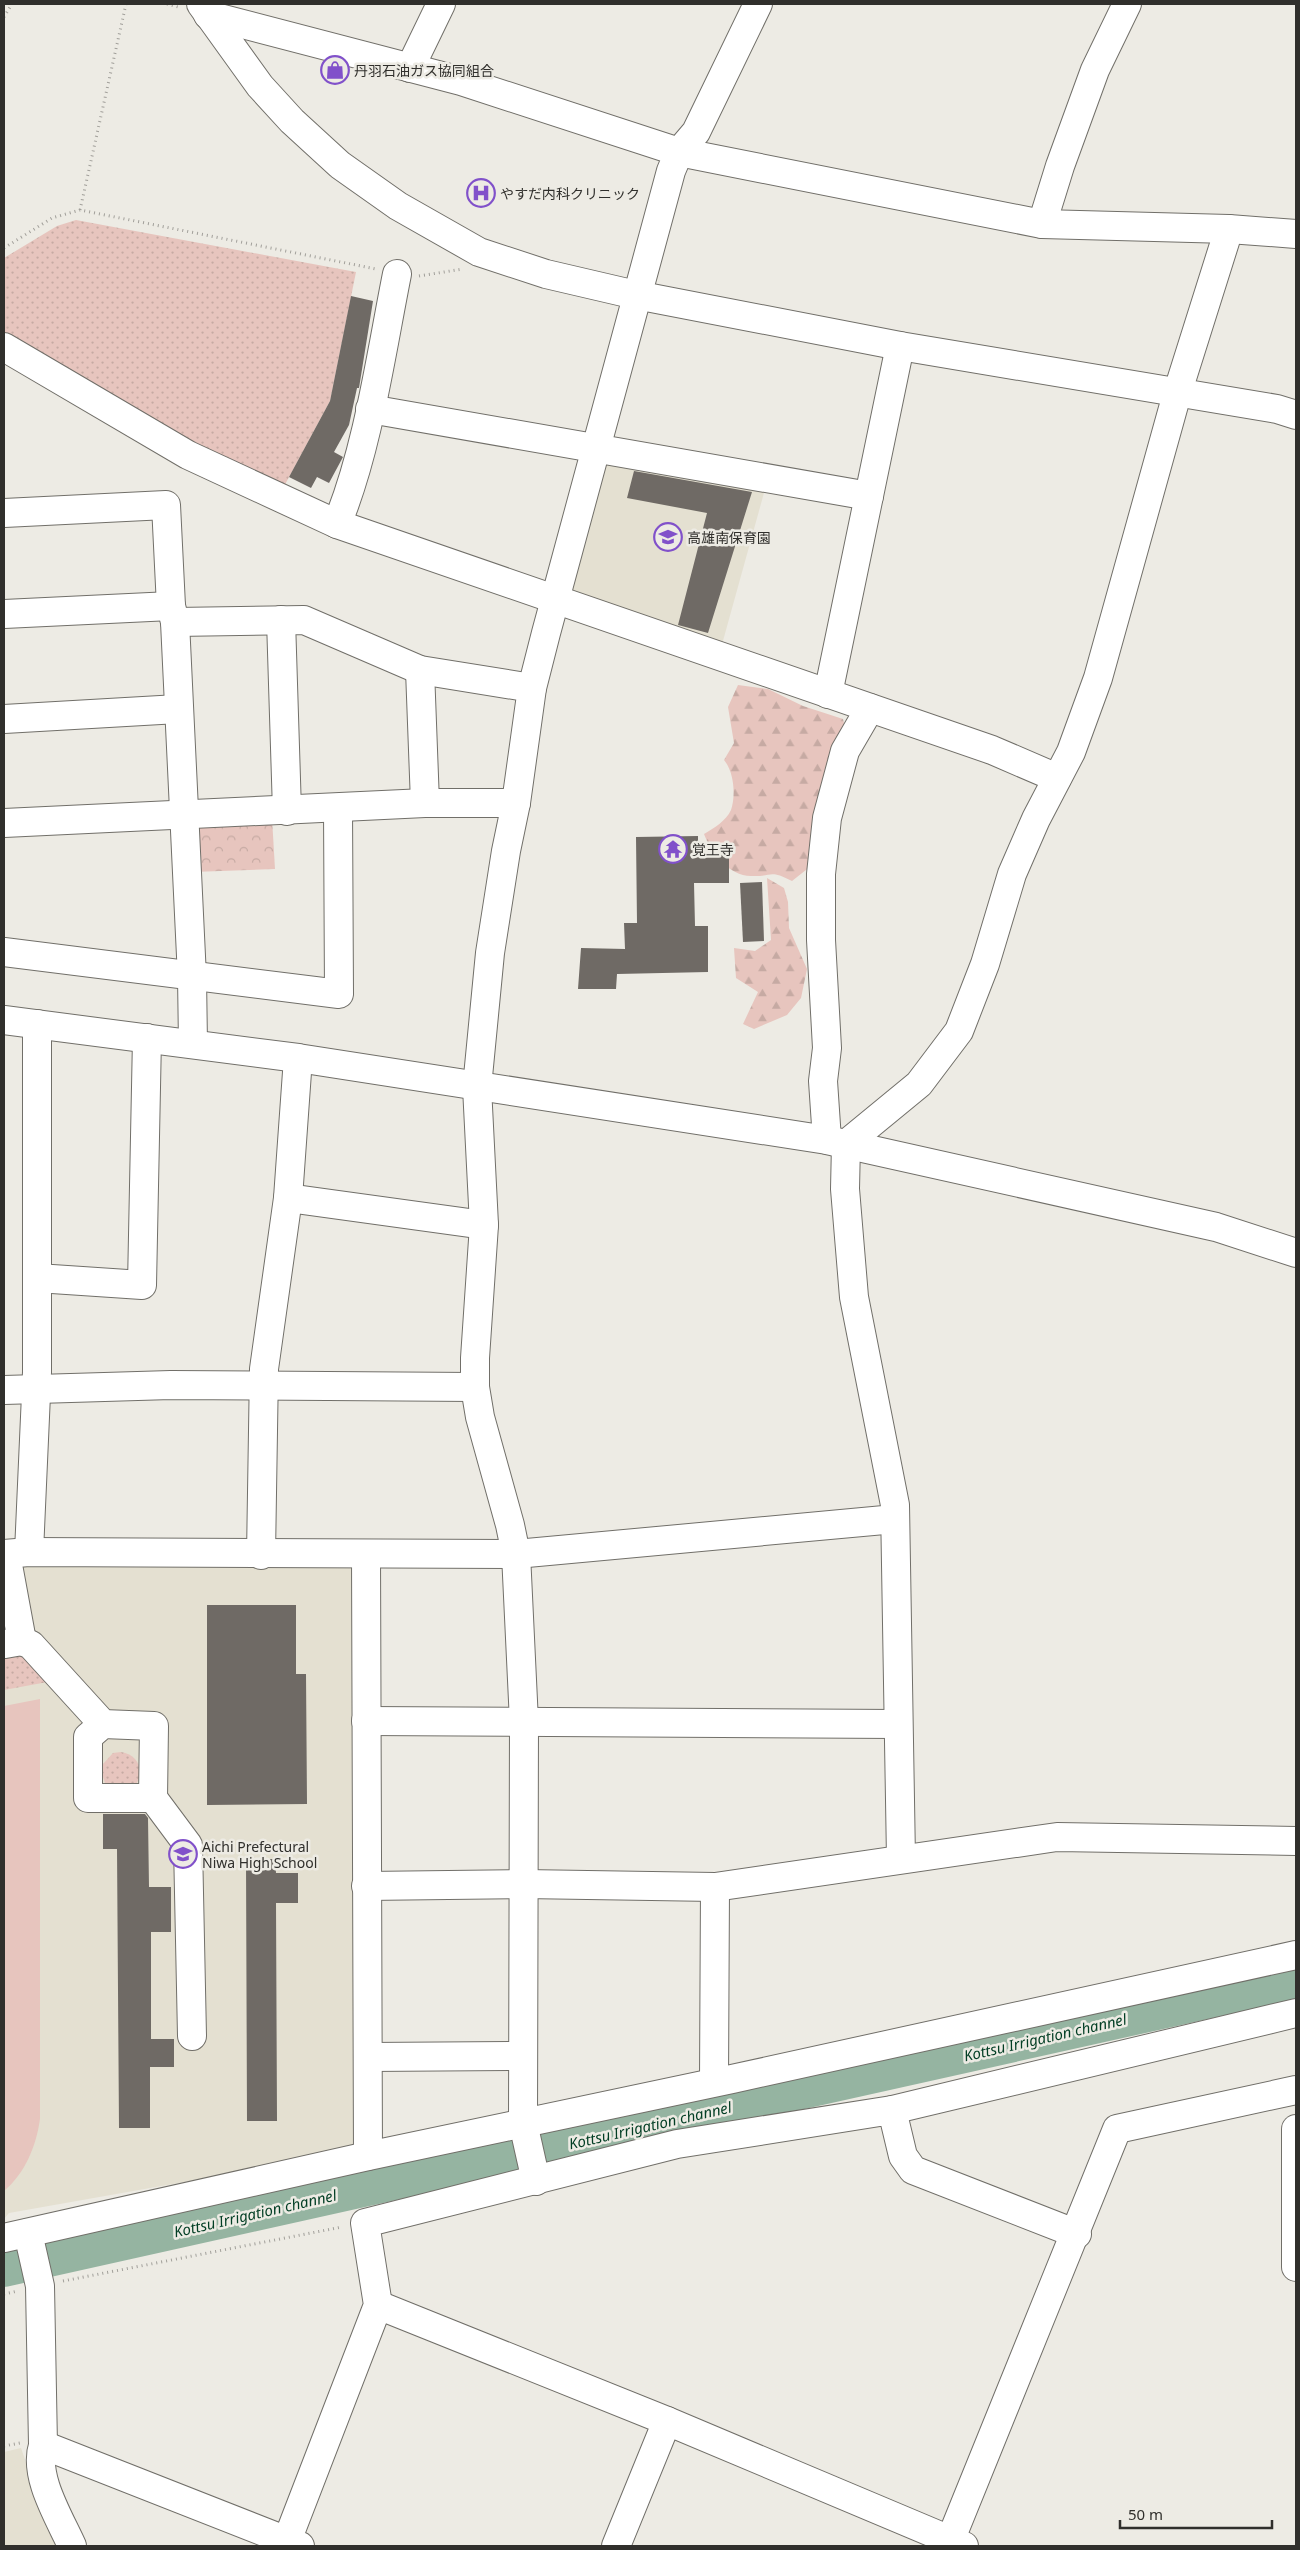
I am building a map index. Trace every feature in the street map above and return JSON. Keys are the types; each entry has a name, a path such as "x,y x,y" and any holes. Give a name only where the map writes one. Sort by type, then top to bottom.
{"street":[{"path":"410,68 441,4"},
{"path":"536,2181 523,2123 524,1722 516,1554 510,1525 480,1417 475,1387 475,1358 484,1226 477,1087 490,953 506,851 516,803 532,688 594,450 671,171 679,152 696,132 758,4"},
{"path":"1042,224 1060,166 1095,70 1128,4"},
{"path":"205,9 461,81 679,152 1042,224 1229,228 1296,234"},
{"path":"205,9 260,86 292,121 340,165 398,206 479,252 546,274 636,295 900,346 1177,394 1277,409 1296,416"},
{"path":"836,1142 919,1084 959,1031 985,964 1012,874 1036,819 1071,752 1098,678 1177,394 1229,228"},
{"path":"337,524 345,505 370,408 397,274"},
{"path":"828,694 900,346"},
{"path":"4,347 188,455 337,524 992,750 1057,778"},
{"path":"370,408 594,450 869,496"},
{"path":"4,513 166,505 192,977 193,1044"},
{"path":"4,614 173,614 304,620 420,670 532,688"},
{"path":"281,620 288,811"},
{"path":"420,670 425,803"},
{"path":"870,708 844,751 827,818 821,874 821,940 827,1048 823,1081 845,1189 854,1297 893,1496 901,1859"},
{"path":"4,719 178,709"},
{"path":"4,823 338,809 425,803 516,803"},
{"path":"4,952 339,994 338,809"},
{"path":"4,1020 298,1058 477,1087 651,1111 836,1142 1216,1227 1296,1253"},
{"path":"37,1024 35,1388 13,1553 13,1643 31,1645 103,1724"},
{"path":"37,1278 142,1284 147,1038"},
{"path":"261,1554 263,1386 288,1198 298,1058"},
{"path":"288,1198 484,1226"},
{"path":"4,1390 35,1388 263,1386 475,1387"},
{"path":"13,1553 516,1554 895,1519"},
{"path":"366,1554 368,2156"},
{"path":"366,1721 898,1724"},
{"path":"153,1798 88,1798 88,1737 103,1724 154,1726 153,1798 188,1845 192,2036"},
{"path":"366,1886 524,1884 715,1887 1057,1837 1296,1841"},
{"path":"714,2081 715,1887"},
{"path":"72,2546 40,2471 39,2457 43,2445 39,2283 22,2237 48,2227 368,2156 1296,1955"},
{"path":"43,2445 290,2545 378,2305 364,2222 536,2181 677,2144 892,2110 1296,2013"},
{"path":"368,2057 523,2056"},
{"path":"378,2305 667,2422 954,2544 1077,2234 1079,2220 1118,2129 1296,2090"},
{"path":"892,2110 903,2156 913,2170 1077,2234"},
{"path":"1296,2129 1296,2267"},
{"path":"616,2546 667,2422"}],"path":[{"path":"4,17 12,4"},
{"path":"80,210 126,4"},
{"path":"4,248 52,218 80,210 415,277 462,271 479,252"},
{"path":"39,2283 364,2222"}],"shaded area":[{"name":"高雄南保育園","path":"606,458 767,482 721,648 570,593"},
{"name":"Aichi Prefectural Niwa High School","path":"354,1562 359,2151 9,2213 4,2219 4,1563"},
{"path":"21,2448 39,2500 61,2546 4,2546 4,2452"}],"green space":[{"path":"76,220 356,272 330,401 281,492 4,340 4,258 57,226"},
{"path":"738,685 768,689 803,706 843,719 845,727 811,866 792,881 775,874 751,876 735,872 716,856 704,834 726,818 733,804 732,777 724,760 734,743 728,707"},
{"path":"272,818 275,869 193,872 197,822"},
{"path":"767,878 784,888 788,902 789,928 807,969 801,998 787,1015 754,1029 743,1024 758,992 736,978 734,948 755,951 771,940"},
{"path":"24,1650 53,1681 4,1690 4,1654"},
{"path":"40,1699 40,2119 36,2140 24,2168 4,2191 4,1706"},
{"path":"121,1752 132,1756 136,1760 140,1769 138,1780 135,1786 106,1786 101,1771 103,1764 113,1753"}],"building":[{"path":"351,296 373,301 359,388 357,388 349,425 334,452 343,457 329,483 317,477 311,488 289,477 330,401"},
{"path":"634,471 752,492 708,633 678,625 707,513 627,498"},
{"path":"698,836 698,855 729,854 729,883 694,883 695,926 708,926 708,972 617,974 616,989 578,989 581,948 625,949 624,923 637,923 636,837"},
{"path":"762,882 764,941 743,942 740,883"},
{"path":"207,1605 296,1605 296,1674 306,1674 307,1804 207,1805"},
{"path":"103,1814 145,1814 148,1818 149,1887 171,1887 171,1932 151,1932 151,2039 174,2039 174,2067 150,2067 150,2128 119,2128 117,1849 103,1849"},
{"path":"246,1859 275,1859 276,1873 298,1873 298,1903 276,1903 277,2121 247,2121"}],"waterway":[{"name":"Kottsu Irrigation channel","path":"4,2269 1296,1981"}],"place":[{"name":"丹羽石油ガス協同組合","path":"335,70"},
{"name":"やすだ内科クリニック","path":"481,193"},
{"name":"高雄南保育園","path":"668,537"},
{"name":"覚王寺","path":"673,849"},
{"name":"Aichi Prefectural Niwa High School","path":"183,1854"}]}
